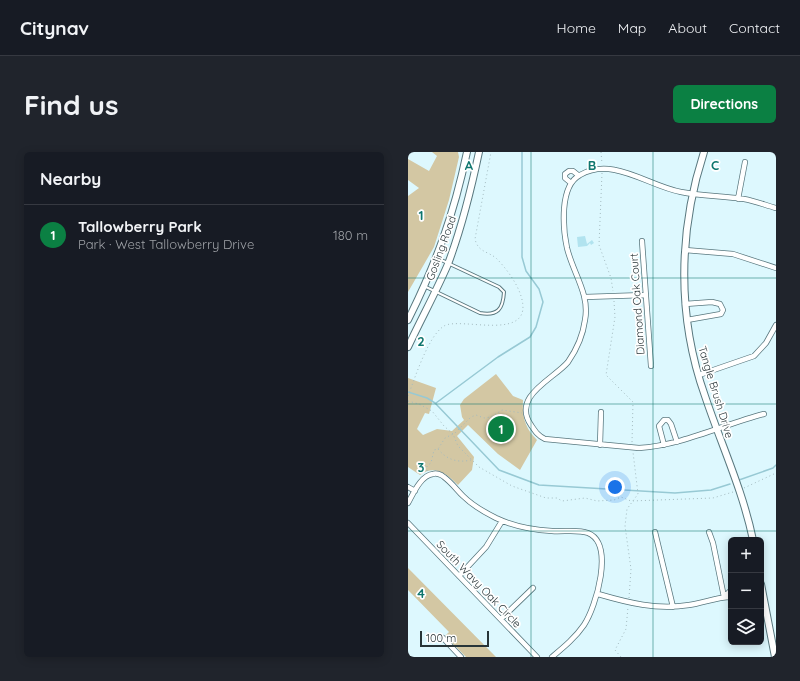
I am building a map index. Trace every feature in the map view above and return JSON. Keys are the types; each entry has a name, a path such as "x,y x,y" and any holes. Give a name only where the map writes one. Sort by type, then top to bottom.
{"street":[{"name":"Gosling Road","path":"408,320 425,287 452,216 466,152"},
{"name":"Gosling Road","path":"408,347 436,292 448,263 472,192 480,152"},
{"name":"Tangle Brush Drive","path":"704,152 693,192 685,250 685,304 691,349 752,537"},
{"path":"738,199 745,162"},
{"path":"764,414 689,439 654,447 632,448 548,440 536,434 528,422 526,403 535,390 561,369 578,345 586,316 585,297 567,249 566,238 565,198 572,181 578,175 602,168 627,173 681,192 693,192 738,199 776,208"},
{"path":"572,181 565,178 567,173 573,171 578,175"},
{"name":"Diamond Oak Court","path":"642,241 651,366"},
{"path":"685,250 733,254 776,268"},
{"path":"585,297 645,295"},
{"path":"685,304 712,302 720,304 723,310 721,314 687,320"},
{"path":"699,375 754,356 766,343 776,325"},
{"path":"600,445 601,412"},
{"path":"664,445 660,426 664,420 668,420 671,424 677,442"},
{"path":"408,503 415,491 429,475 437,474 443,476 471,503 502,521 533,529 580,532 593,536 597,540 601,557 598,594 584,625 567,645 552,657"},
{"path":"408,487 415,491"},
{"path":"459,576 486,547 502,521"},
{"name":"South Wavy Oak Circle","path":"408,523 537,657"},
{"path":"655,532 673,607"},
{"path":"709,532 714,543 724,596"},
{"path":"501,619 533,588"},
{"path":"724,596 728,593"},
{"path":"598,594 629,603 652,607 673,607 696,604 724,596 728,597"},
{"path":"764,600 775,647 775,657"},
{"path":"443,638 461,657"}],"lane":[{"path":"425,287 480,313 490,315 502,306 504,292 499,287 437,258"}],"path":[{"path":"408,396 421,361 433,337 442,328 452,323 498,326 514,321 521,315 524,308 521,295 510,275 496,258 479,248 475,239 492,152"},
{"path":"602,152 599,245 611,278 615,317 606,375 634,402 632,448 638,487 637,497 631,501 627,509 625,526 631,569 629,603 626,629 615,650 622,657"},
{"path":"408,401 419,404 432,411 444,426 453,434 458,446 479,467 499,480 546,498 570,501 585,498 597,501 621,498 631,501 713,498 738,490 776,473"},
{"path":"429,475 426,470 427,466 431,463 434,450 438,449 445,438 455,433 471,417 476,415 484,418 492,417 502,410 526,414"},
{"path":"438,449 442,454 450,459 460,462 471,460"}],"shaded area":[{"path":"432,152 458,152 459,157 449,200 434,247 408,292 408,196 419,188 408,180 408,159 429,171 437,156"},
{"path":"496,374 513,396 523,400 525,422 537,440 520,470 498,454 468,425 457,436 474,457 472,470 458,485 450,477 436,470 431,470 420,475 408,467 408,378 436,388 429,414 425,413 417,429 423,435 437,429 452,431 464,420 460,405 464,399"},
{"path":"408,568 496,657 466,657 445,636 449,632 408,590"}],"building":[{"path":"585,236 587,244 592,240 594,243 591,245 590,243 587,246 578,247 577,237"}],"waterway":[{"path":"436,403 498,357 530,337 536,327 543,302 539,289 526,271 522,257 522,152"},
{"path":"408,392 427,398 435,403 499,470 539,485 675,493 711,490 730,484"},
{"path":"739,480 773,468 776,465"}],"place":[{"name":"Tallowberry Park","path":"501,429"}]}
